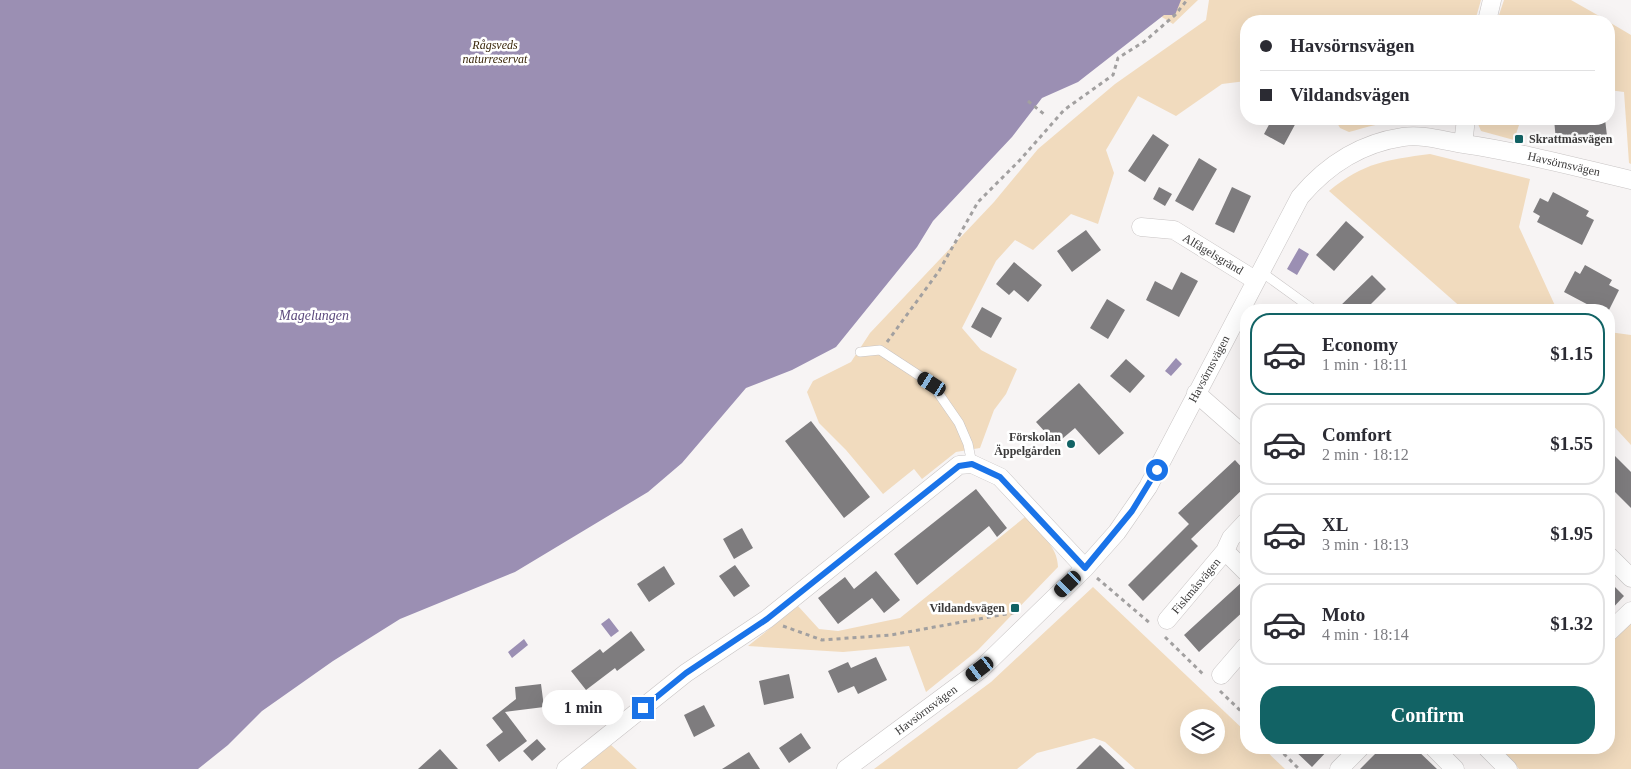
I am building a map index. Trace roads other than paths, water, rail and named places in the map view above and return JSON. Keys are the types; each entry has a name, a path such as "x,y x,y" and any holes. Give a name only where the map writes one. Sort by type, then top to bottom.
{"street":[{"path":"1488,15 1492,0"},
{"path":"1463,144 1465,125"},
{"name":"Havsörnsvägen","path":"1243,304 1300,197 1314,180 1342,159 1384,141 1405,137 1434,138 1481,146 1631,180"},
{"name":"Alfågelsgränd","path":"1141,227 1174,230 1258,275"},
{"name":"Havsörnsvägen","path":"846,769 980,669 1085,568 1117,532 1148,487 1240,309"},
{"path":"1196,393 1240,432"},
{"path":"566,769 686,673 767,619 944,475 959,466 972,464 1000,477 1085,568"},
{"name":"Fiskmåsvägen","path":"1167,620 1225,551 1231,538 1240,528"},
{"name":"Fiskmåsvägen","path":"1225,551 1240,566"},
{"path":"1615,562 1631,578"},
{"path":"1615,626 1631,611"},
{"path":"1215,681 1240,653"},
{"path":"1339,769 1354,754"},
{"path":"1440,754 1455,769"},
{"path":"1493,754 1508,769"}],"lane":[{"path":"1258,275 1304,304"},
{"path":"860,352 880,350 932,384 959,423 968,444 972,464"}],"water":[{"name":"Magelungen","path":"0,0 1181,0 1175,15 1164,15 1078,82 1042,98 1012,137 933,221 917,247 836,347 792,370 746,388 682,463 648,492 515,572 400,619 333,661 262,711 228,745 198,769 0,769"},
{"path":"1299,248 1309,254 1297,275 1287,269"},
{"path":"1176,358 1182,364 1171,376 1165,371"},
{"path":"609,618 619,631 611,637 601,624"},
{"path":"524,639 528,645 512,658 508,652"}],"place":[{"name":"Skrattmåsvägen","path":"1519,139"},
{"name":"Förskolan Äppelgården","path":"1071,444"},
{"name":"Vildandsvägen","path":"1015,608"}],"park label":[{"name":"Rågsveds naturreservat","path":"495,52"}]}
